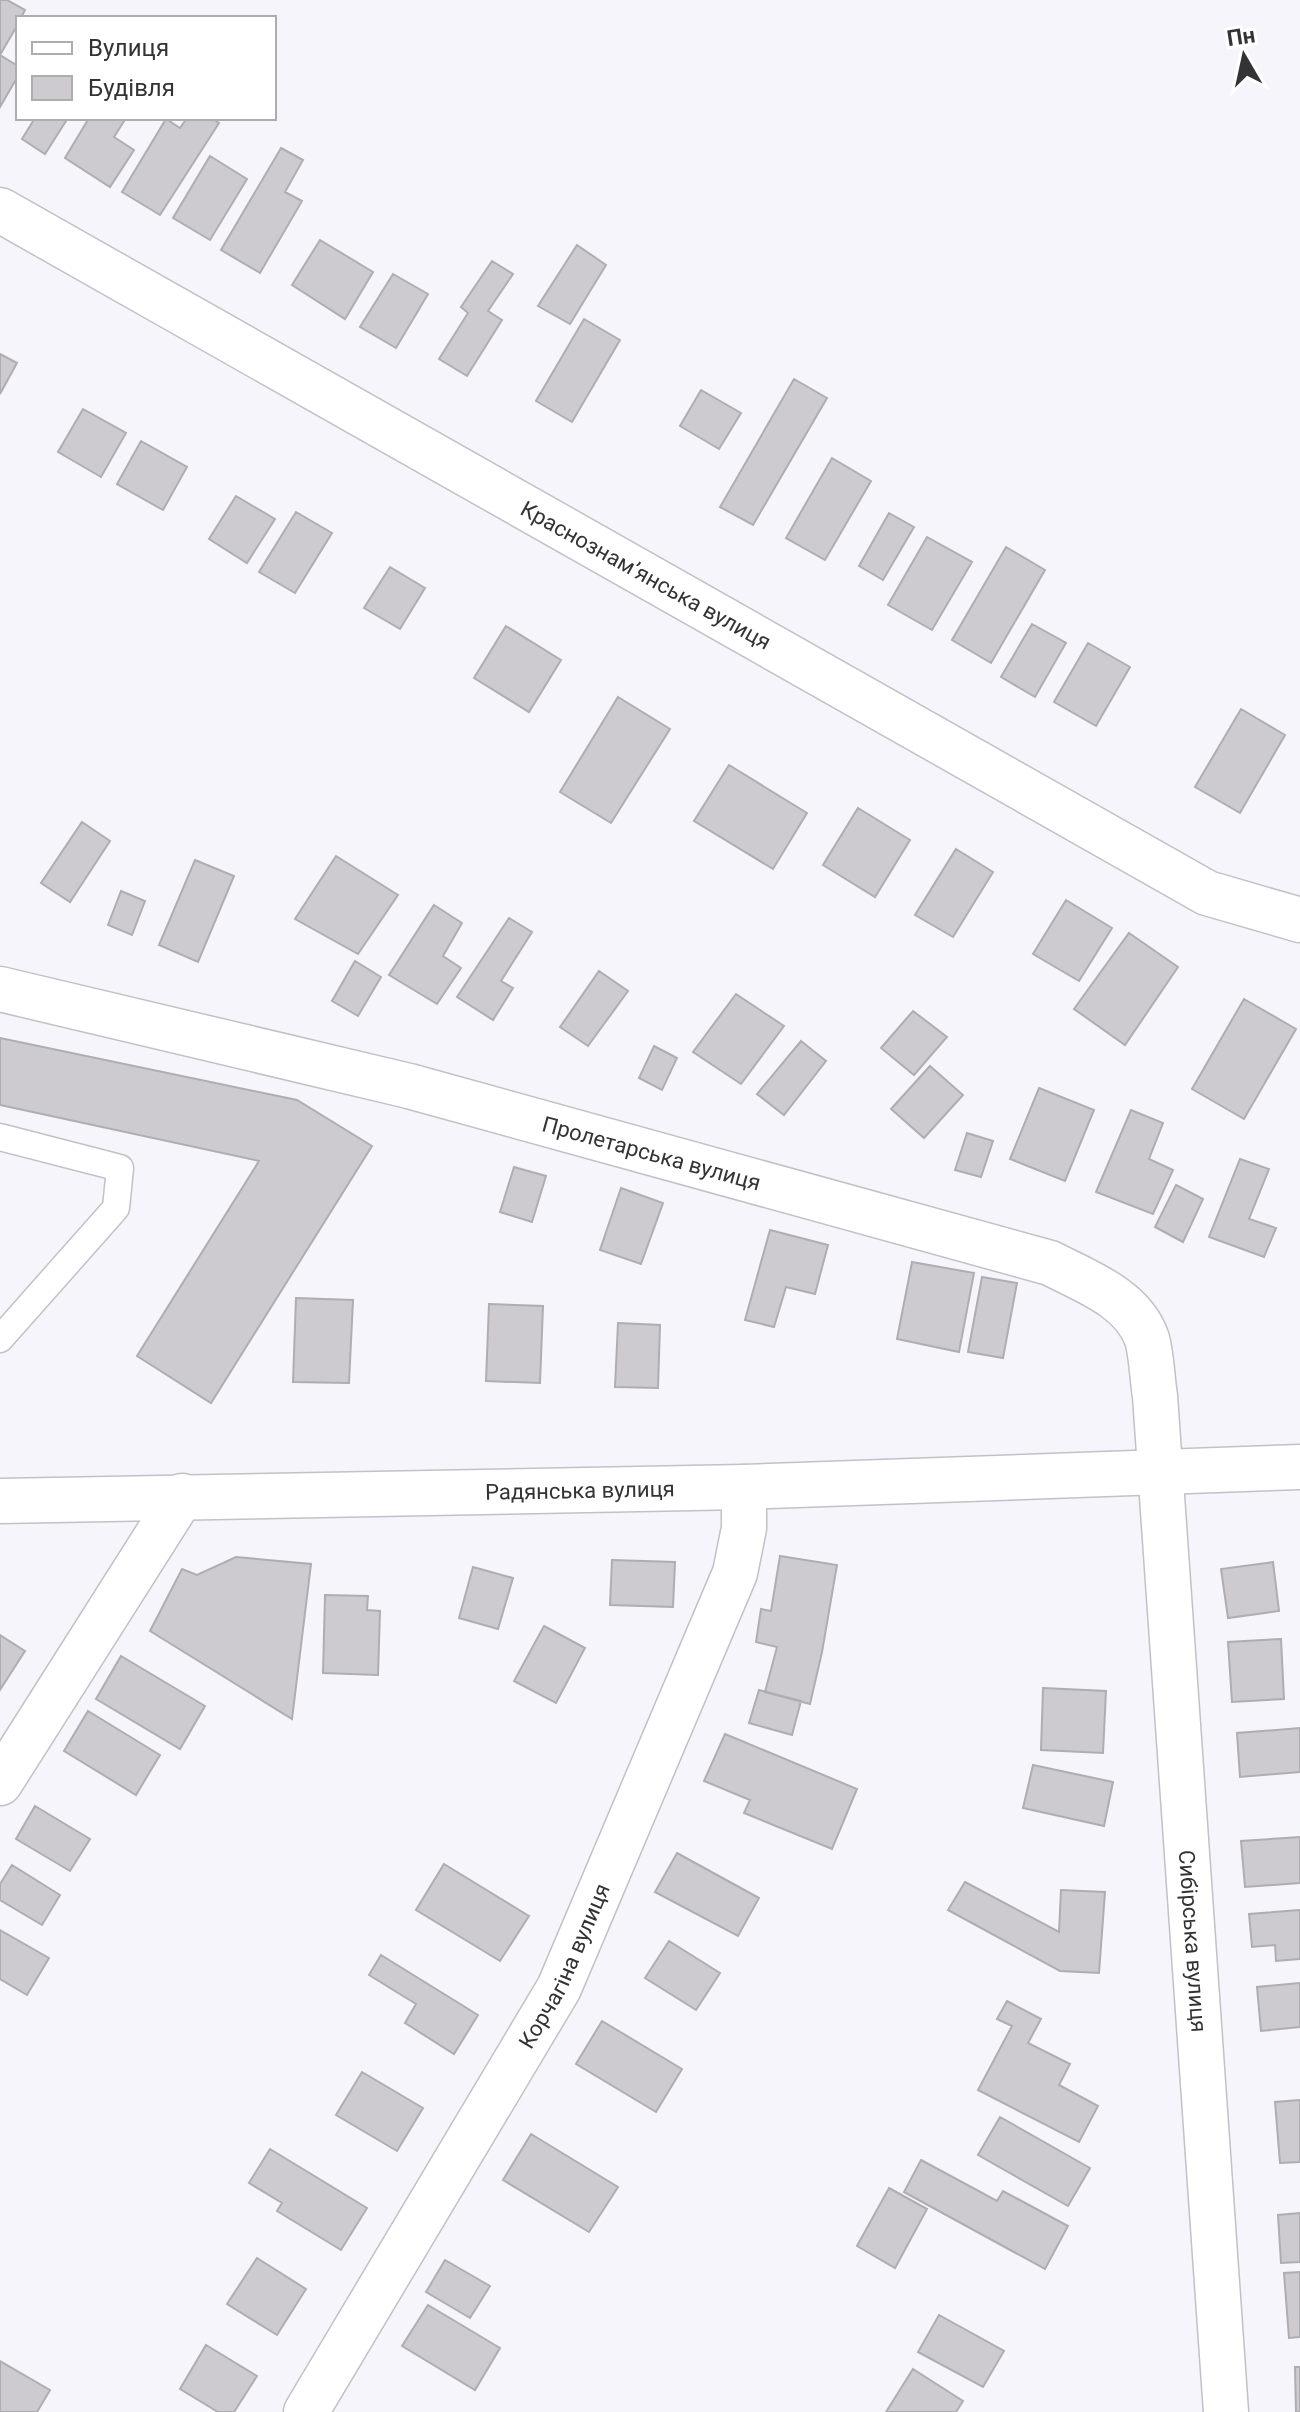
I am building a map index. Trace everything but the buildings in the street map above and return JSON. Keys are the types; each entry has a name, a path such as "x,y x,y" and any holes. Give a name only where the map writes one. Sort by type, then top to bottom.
{"street":[{"name":"Краснознамʼянська вулиця","path":"0,210 1207,893 1300,920"},
{"name":"Пролетарська вулиця","path":"0,989 409,1086 1050,1263 1106,1291 1132,1312 1147,1339 1155,1396 1158,1471"},
{"name":"Радянська вулиця","path":"0,1501 744,1487 1300,1467"},
{"name":"Сибірська вулиця","path":"1158,1471 1226,2412"},
{"name":"Корчагіна вулиця","path":"306,2412 559,1988 735,1573 744,1528 744,1487"},
{"path":"0,1783 182,1496"}],"lane":[{"path":"0,1137 120,1168 116,1208 0,1339"}]}
